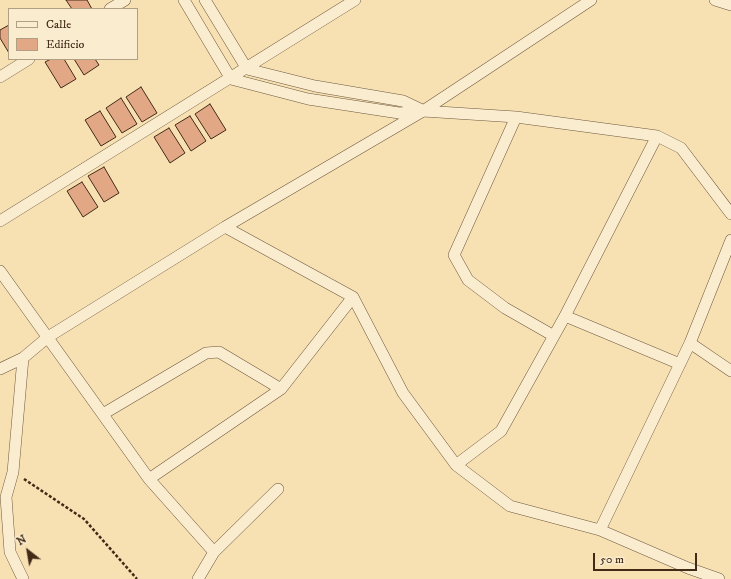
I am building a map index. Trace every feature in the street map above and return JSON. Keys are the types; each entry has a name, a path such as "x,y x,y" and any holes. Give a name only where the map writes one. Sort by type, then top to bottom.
{"street":[{"path":"112,8 125,0"},
{"path":"184,0 231,79 308,98 399,113 423,111 516,117 657,136 681,148 731,214"},
{"path":"205,0 247,69 315,86 403,101 423,111"},
{"path":"0,221 231,79 355,0"},
{"path":"0,369 23,358 48,337 224,228 423,111 591,0"},
{"path":"715,0 731,6"},
{"path":"0,77 27,60"},
{"path":"308,98 315,86"},
{"path":"516,117 454,255 468,280 504,308 554,336"},
{"path":"456,465 501,432 565,316 657,136"},
{"path":"224,228 353,297 403,393 456,465 510,506 600,530 688,568 719,579"},
{"path":"600,530 690,343 731,240"},
{"path":"0,271 149,479 214,552"},
{"path":"149,479 281,389 353,297"},
{"path":"565,316 680,364"},
{"path":"690,343 731,371"},
{"path":"103,414 206,352 219,352 281,389"},
{"path":"23,358 13,472 6,497 4,524 10,552 23,579"},
{"path":"198,579 214,552 278,489"}],"path":[{"path":"13,472 84,519 137,579"}],"building":[{"path":"66,0 87,0 91,8 71,8"},
{"path":"8,26 8,51 0,38 0,30"},
{"path":"49,60 65,60 76,79 61,88 45,62"},
{"path":"75,60 96,60 99,65 84,75"},
{"path":"141,87 157,113 142,122 126,97"},
{"path":"121,98 137,124 122,133 106,108"},
{"path":"210,104 226,130 211,139 195,114"},
{"path":"100,111 116,137 101,146 85,120"},
{"path":"190,116 206,141 191,151 175,125"},
{"path":"169,128 185,153 170,163 154,137"},
{"path":"104,167 119,193 104,202 88,176"},
{"path":"82,182 98,207 83,217 67,191"}]}
